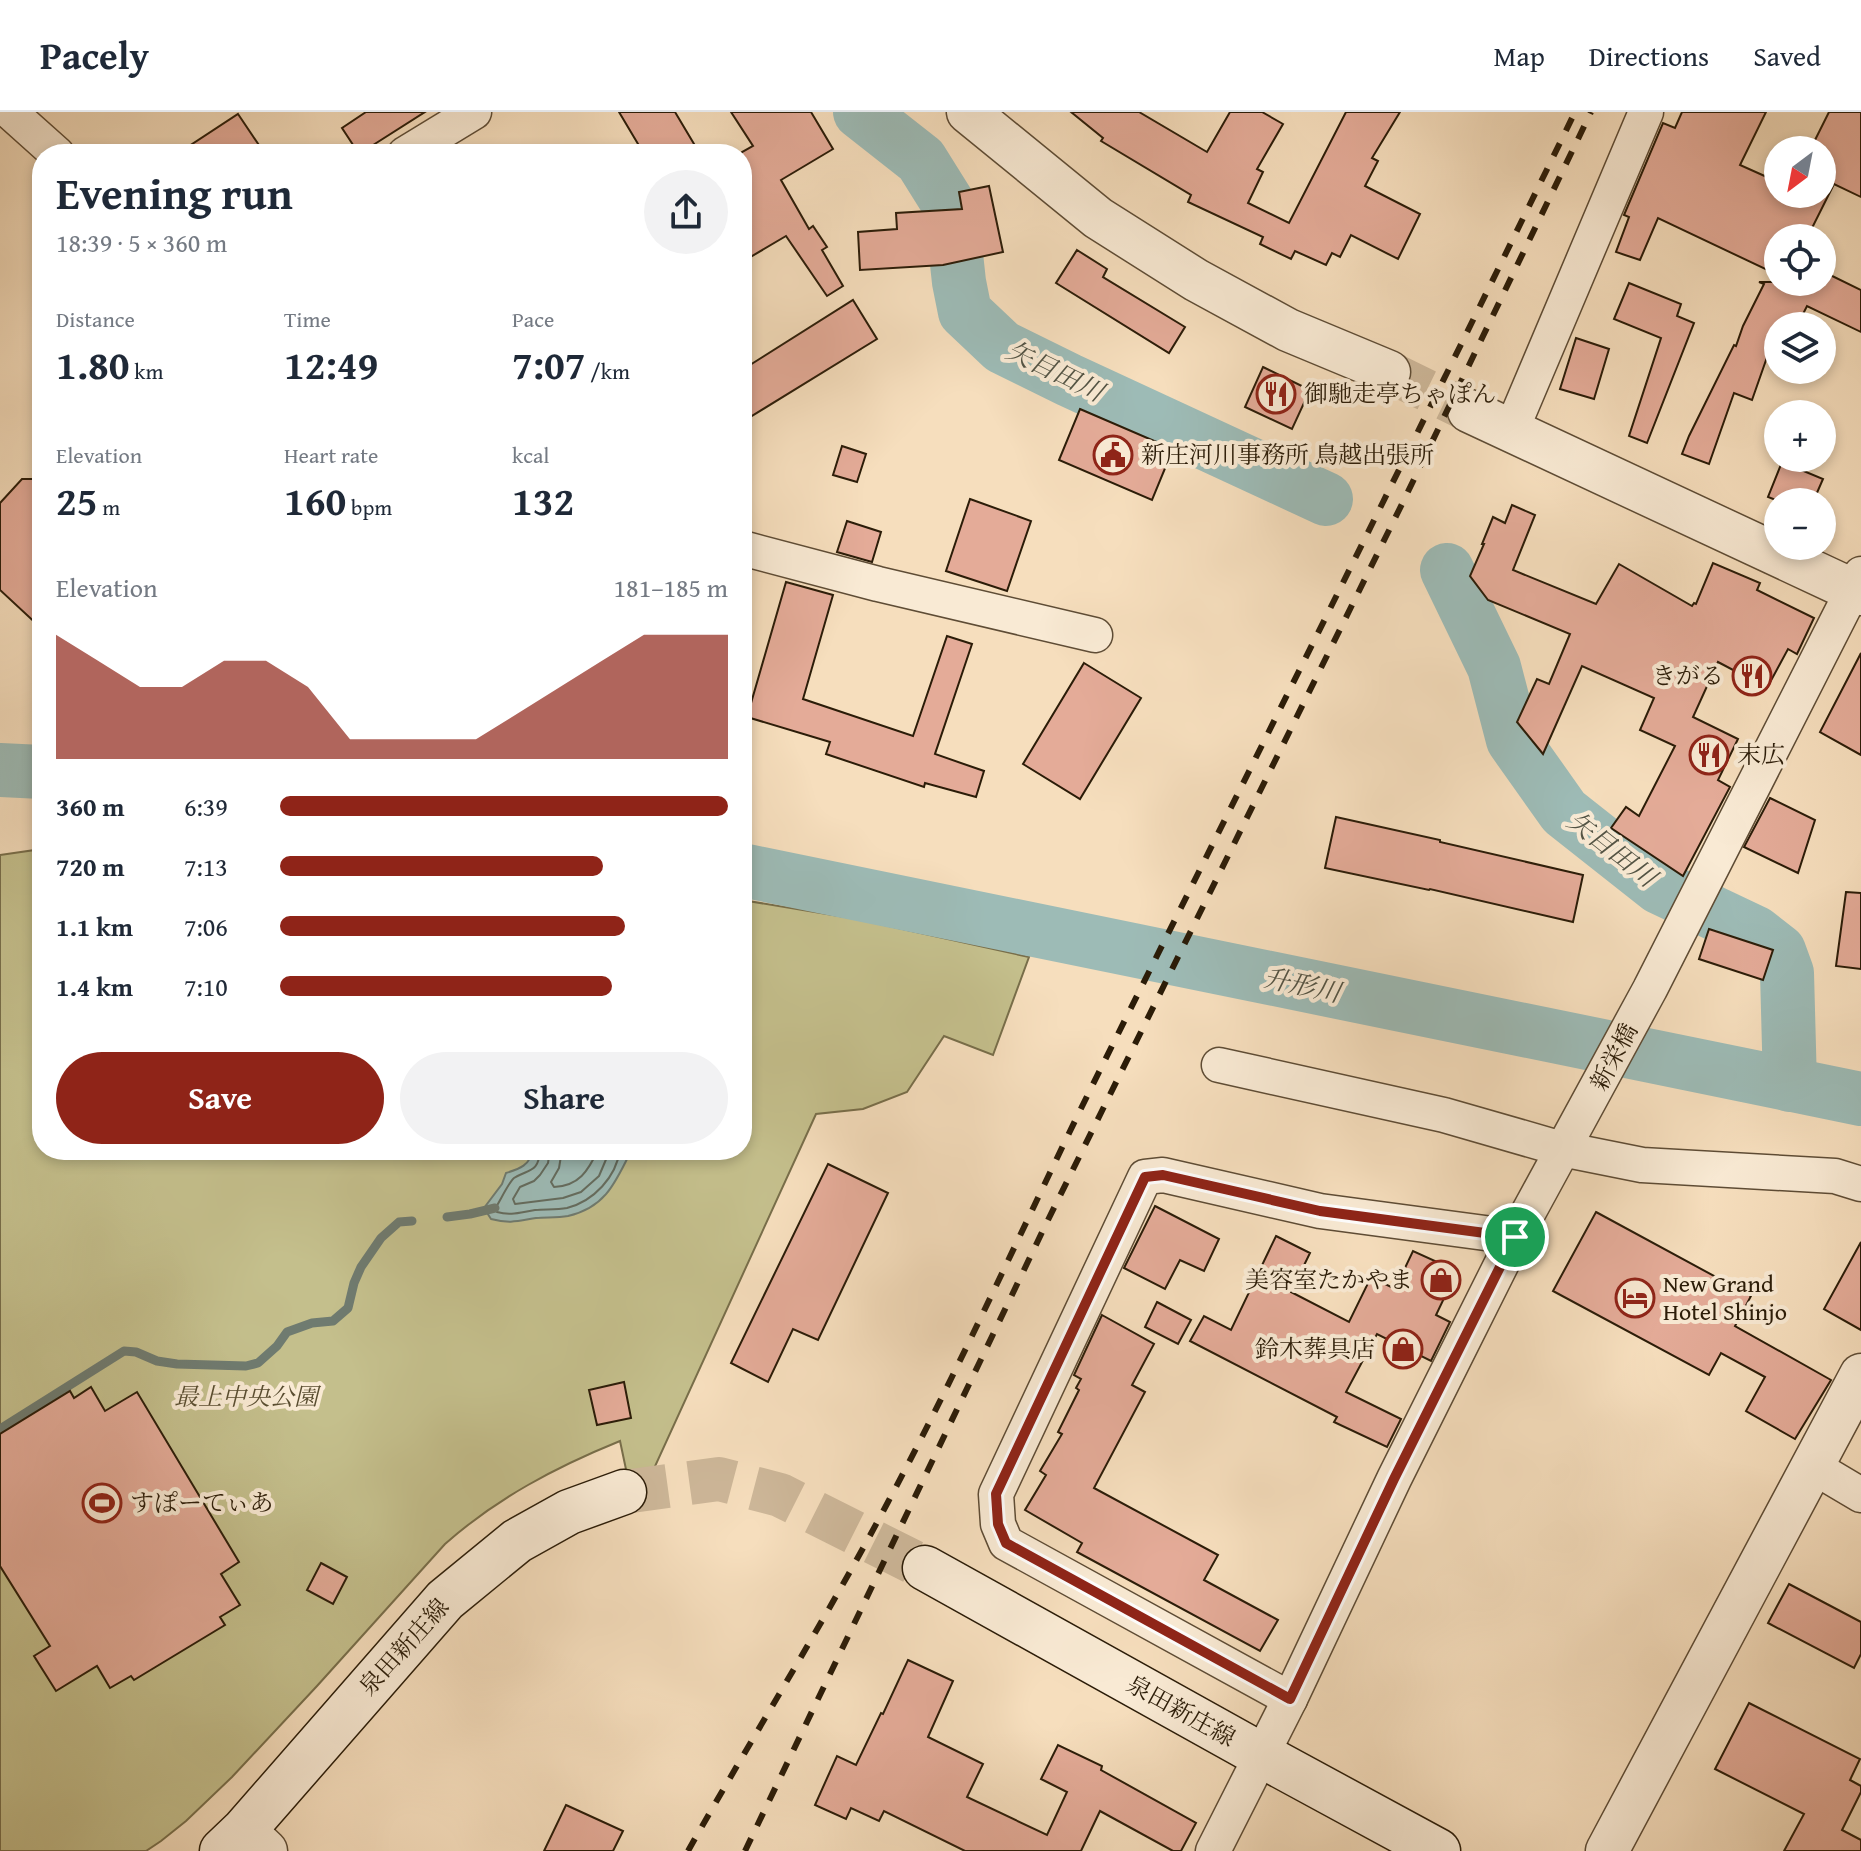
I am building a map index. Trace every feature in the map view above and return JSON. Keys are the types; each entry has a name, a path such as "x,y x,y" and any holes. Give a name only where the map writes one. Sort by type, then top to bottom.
{"main road":[{"name":"泉田新庄線","path":"244,1844 445,1600 517,1541 569,1512 624,1492"},
{"name":"泉田新庄線","path":"925,1568 1438,1851"}],"street":[{"path":"10,112 46,144"},
{"path":"421,144 474,112"},
{"path":"968,112 1098,218 1196,280 1288,330 1389,372"},
{"path":"1511,431 1646,112"},
{"path":"1469,411 1858,586"},
{"path":"752,551 1095,635"},
{"name":"新栄橋","path":"1213,1851 1515,1237 1650,989 1858,586"},
{"path":"1219,1065 1444,1115 1570,1137 1642,1165 1835,1176 1861,1184"},
{"path":"1290,1699 1006,1543 998,1524 996,1494 1145,1177 1163,1175 1320,1211 1515,1237"},
{"path":"1607,1851 1861,1375"},
{"path":"1812,1466 1861,1495"}],"green space":[{"name":"最上中央公園","path":"32,850 32,1160 752,1160 752,902 857,919 1029,957 993,1055 944,1036 907,1092 863,1109 816,1114 641,1497 631,1493 620,1441 550,1473 485,1512 445,1544 232,1777 186,1821 146,1851 0,1851 0,855"}],"water":[{"path":"528,1160 626,1160 606,1194 580,1212 564,1217 514,1222 491,1219 484,1208 502,1184 506,1173"}],"building":[{"path":"366,112 425,112 375,144 352,144 342,128"},
{"path":"619,112 675,112 694,144 638,144"},
{"path":"731,112 811,112 833,149 781,180 809,229 813,226 827,247 822,250 843,286 827,296 786,236 752,256 752,144"},
{"path":"1071,112 1139,112 1207,152 1230,112 1262,112 1283,124 1257,169 1263,172 1248,203 1289,223 1346,112 1400,112 1372,158 1378,161 1365,186 1420,214 1398,259 1351,235 1340,257 1332,253 1326,265 1295,251 1291,259 1260,244 1263,237 1188,202 1191,195 1101,141 1103,138"},
{"path":"1682,112 1766,112 1740,165 1764,176 1764,208 1822,208 1814,224 1764,224 1764,268 1658,218 1640,260 1616,252 1629,217 1624,215 1663,123 1675,128"},
{"path":"1829,112 1861,112 1861,197 1836,185 1836,136 1817,136"},
{"path":"238,114 258,144 192,144"},
{"path":"989,186 1003,252 943,265 860,270 858,232 897,229 896,213 962,209 959,192"},
{"path":"1077,250 1107,269 1103,277 1185,327 1169,353 1056,283"},
{"path":"1836,278 1861,290 1861,332 1836,320 1836,312 1819,312 1807,306 1804,312 1764,312 1764,366 1752,400 1734,393 1709,464 1682,454 1764,284 1764,296 1836,296"},
{"path":"1629,283 1681,304 1677,316 1694,323 1647,443 1629,436 1661,338 1614,319"},
{"path":"853,300 877,339 752,416 752,364"},
{"path":"1576,338 1609,349 1594,399 1560,389"},
{"path":"1263,367 1310,390 1292,429 1245,407"},
{"path":"1080,409 1173,449 1152,500 1059,460"},
{"path":"842,446 866,454 857,482 833,475"},
{"path":"1778,472 1806,472 1823,479 1819,488 1772,488"},
{"path":"22,479 32,479 32,620 0,590 0,503"},
{"path":"970,499 1031,521 1007,591 946,571"},
{"path":"1512,505 1535,515 1513,570 1596,604 1619,564 1692,606 1696,604 1713,563 1760,583 1757,590 1814,618 1797,654 1788,649 1767,688 1718,662 1693,717 1738,739 1718,780 1730,787 1683,876 1611,828 1626,807 1639,816 1675,746 1640,730 1654,698 1582,666 1543,754 1517,722 1537,679 1549,684 1570,634 1488,600 1470,576 1493,517 1505,523"},
{"path":"847,521 881,532 872,562 837,552"},
{"path":"786,582 833,595 803,699 913,736 947,636 972,644 935,754 984,771 976,797 925,783 924,787 826,754 830,742 752,719 752,700"},
{"path":"1861,653 1861,755 1820,732"},
{"path":"1084,663 1141,698 1080,799 1023,764"},
{"path":"1770,798 1815,820 1798,873 1744,847"},
{"path":"1336,817 1583,875 1573,922 1325,868"},
{"path":"1846,892 1861,893 1861,969 1836,966"},
{"path":"1709,929 1773,950 1763,980 1699,959"},
{"path":"828,1164 888,1193 818,1340 793,1329 768,1382 731,1363"},
{"path":"1155,1206 1219,1239 1204,1271 1180,1260 1165,1289 1124,1268"},
{"path":"1596,1212 1751,1296 1735,1326 1831,1380 1795,1439 1746,1411 1765,1377 1721,1353 1709,1375 1553,1291"},
{"path":"1276,1236 1310,1253 1291,1292 1349,1322 1371,1277 1395,1289 1413,1251 1457,1271 1436,1315 1450,1322 1431,1361 1377,1334 1346,1392 1401,1419 1387,1447 1334,1422 1337,1417 1190,1341 1204,1316 1231,1330"},
{"path":"1861,1242 1861,1330 1824,1309"},
{"path":"1157,1302 1191,1320 1178,1344 1145,1327"},
{"path":"1102,1315 1154,1344 1132,1385 1145,1392 1094,1488 1218,1555 1204,1580 1278,1620 1260,1651 1077,1552 1082,1543 1025,1510 1046,1475 1040,1471 1062,1434 1058,1432 1079,1390 1076,1388 1081,1379 1074,1375"},
{"path":"624,1382 631,1418 597,1425 589,1390"},
{"name":"すぽーてぃあ","path":"91,1387 105,1411 137,1392 239,1562 221,1574 240,1605 220,1617 225,1625 134,1680 131,1676 110,1688 97,1666 56,1691 34,1656 50,1646 0,1566 0,1434 70,1391 74,1398"},
{"path":"321,1563 347,1577 333,1604 307,1590"},
{"path":"1789,1584 1861,1622 1861,1654 1854,1668 1768,1623"},
{"path":"908,1660 953,1681 928,1737 983,1764 967,1797 1047,1835 1067,1792 1041,1779 1058,1745 1102,1766 1101,1770 1196,1823 1181,1851 1173,1851 1100,1811 1081,1851 965,1851 884,1811 879,1821 851,1808 846,1819 815,1805 837,1756 856,1765"},
{"path":"1749,1703 1860,1759 1850,1780 1861,1786 1861,1792 1842,1830 1861,1840 1861,1851 1784,1851 1804,1814 1715,1769"},
{"path":"566,1805 623,1831 613,1851 544,1851"}],"waterway":[{"name":"矢目田川","path":"860,112 921,160 951,208 965,312 1002,347 1326,499"},
{"name":"矢目田川","path":"1447,570 1494,667 1513,740 1564,812 1659,887 1756,933 1779,951 1787,973 1790,1085"},
{"name":"升形川","path":"0,770 32,772"},
{"name":"升形川","path":"752,872 1861,1099"},
{"path":"447,1217 495,1208"},
{"path":"0,1429 124,1351 177,1364 246,1366 258,1363 287,1332 312,1323 333,1321 348,1308 361,1267 381,1238 399,1222 412,1221"}],"tunnel":[{"path":"1389,372 1469,411"},
{"path":"624,1492 719,1479 780,1495 925,1568"}],"railway":[{"path":"688,1851 839,1590 916,1448 1575,112"},
{"path":"745,1851 1046,1224 1403,502 1591,112"}],"place":[{"name":"御馳走亭ちゃぽん","path":"1276,394"},
{"name":"新庄河川事務所 鳥越出張所","path":"1113,455"},
{"name":"きがる","path":"1752,676"},
{"name":"末広","path":"1709,755"},
{"name":"美容室たかやま","path":"1441,1280"},
{"name":"New Grand Hotel Shinjo","path":"1635,1298"},
{"name":"鈴木葬具店","path":"1403,1349"},
{"name":"すぽーてぃあ","path":"102,1503"}],"route":[{"path":"1163,1175 1320,1211 1515,1237 1394,1479 1290,1699 1006,1543 998,1524 996,1494 1145,1177 1163,1175"}]}
